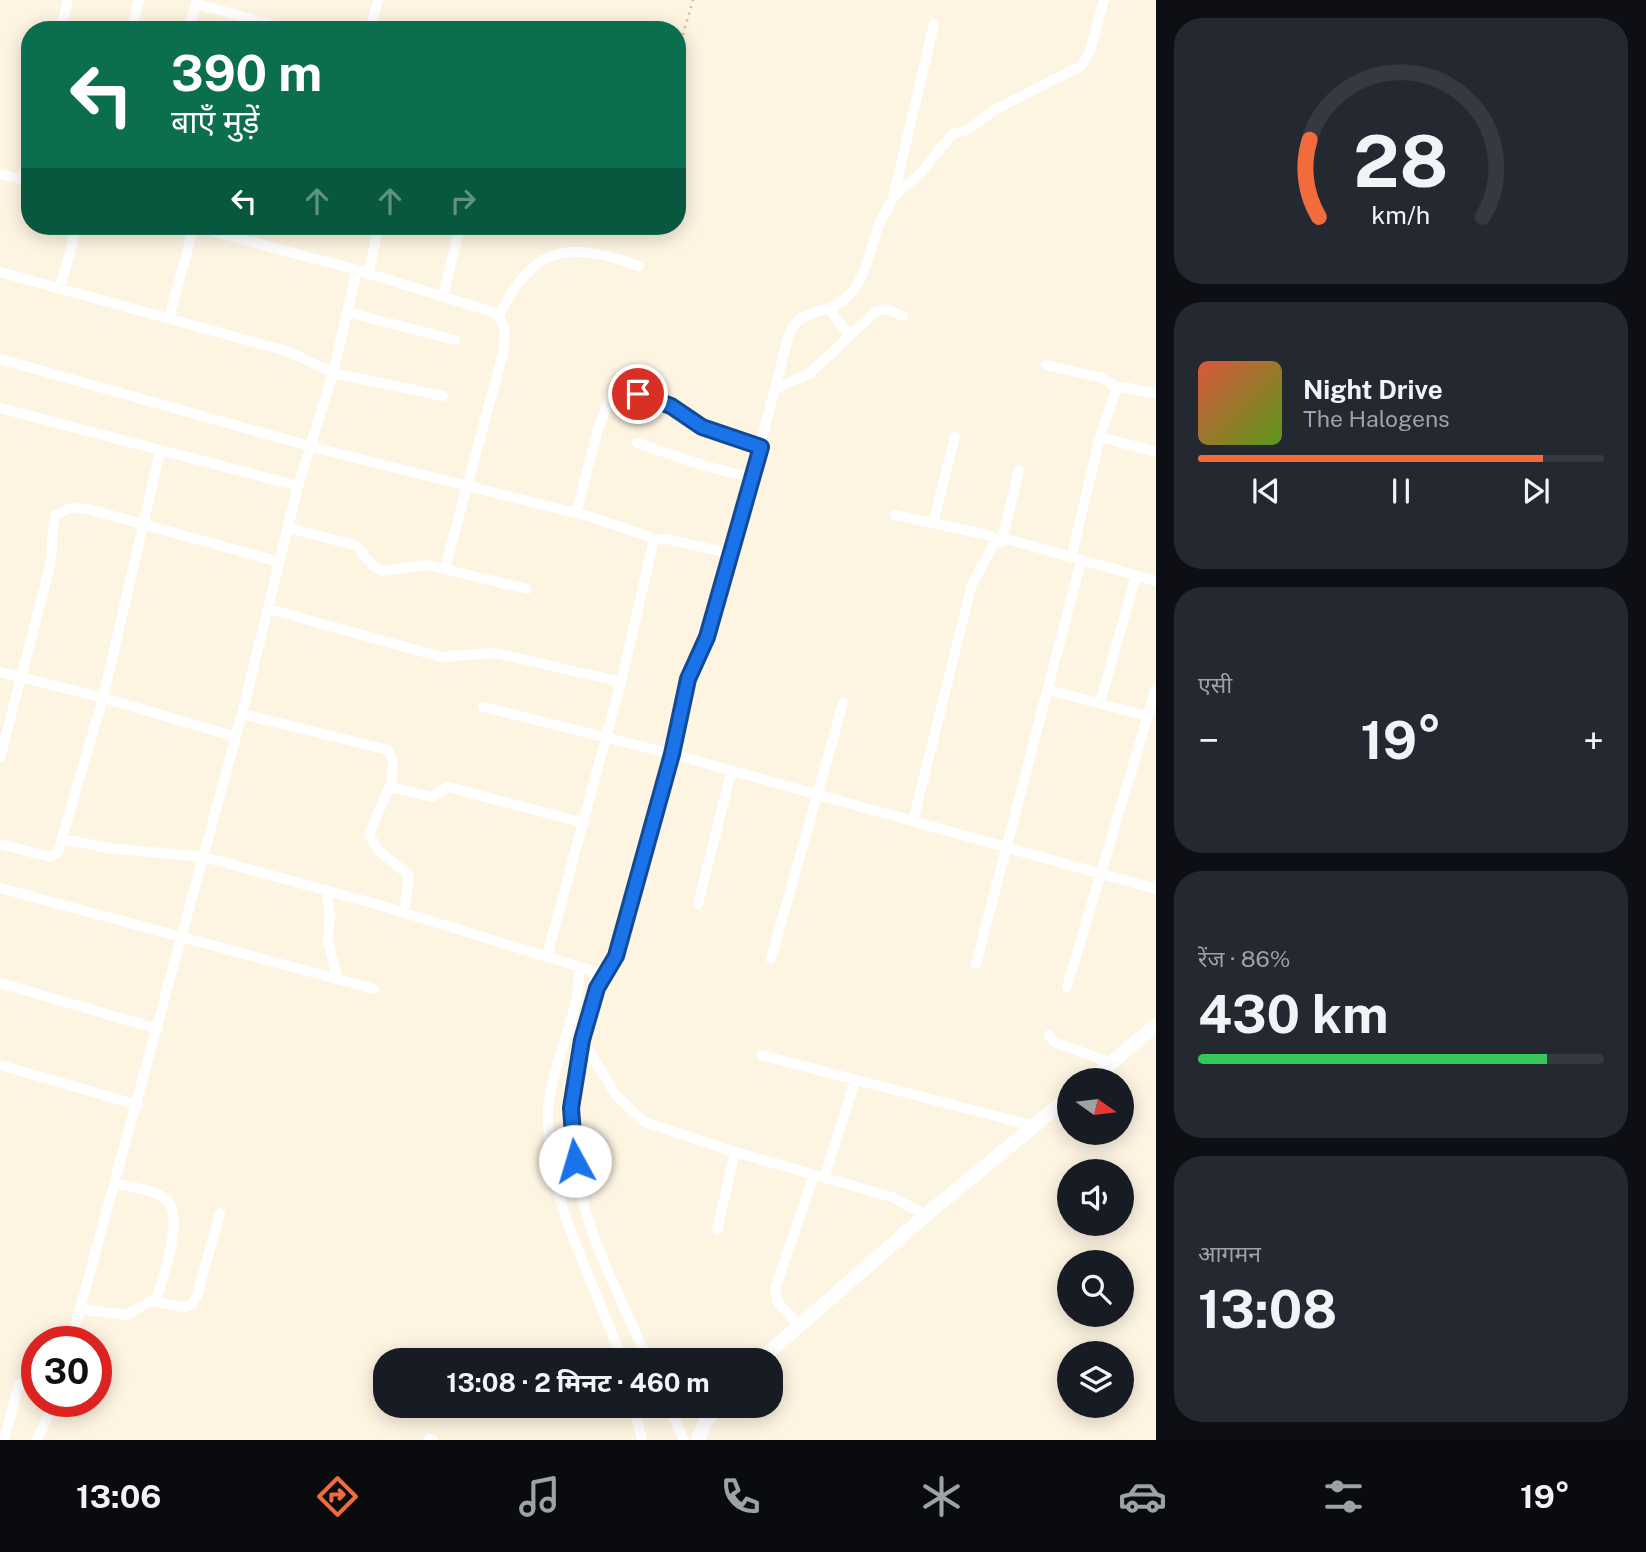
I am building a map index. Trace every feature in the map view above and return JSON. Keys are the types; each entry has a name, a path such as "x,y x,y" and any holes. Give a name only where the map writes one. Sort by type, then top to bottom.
{"street":[{"path":"62,21 68,0"},
{"path":"133,21 139,0"},
{"path":"372,21 378,0"},
{"path":"894,195 922,172 952,134 967,130 996,109 1081,66 1090,51 1104,0"},
{"path":"191,21 196,2 261,21"},
{"path":"643,1348 592,1231 577,1173 571,1108 582,1040 597,988 616,956 672,754 688,679 707,637 732,554 793,327 808,313 828,308 846,298 857,285 880,223 894,195 934,24"},
{"path":"0,174 21,179"},
{"path":"60,288 75,235"},
{"path":"169,318 191,235"},
{"path":"226,235 443,296 499,316 504,323 503,353 445,568"},
{"path":"75,1326 138,1105 236,737 309,446 332,373 347,312 376,235"},
{"path":"443,296 458,235"},
{"path":"499,316 521,276 563,253 593,251 639,266"},
{"path":"0,272 296,354 332,373 443,396"},
{"path":"828,308 849,335"},
{"path":"777,387 809,374 849,335 881,309 903,316"},
{"path":"347,312 455,340"},
{"path":"0,359 309,446 576,513 642,532 652,540 663,538 732,554"},
{"path":"1046,365 1102,378 1118,388 1156,394"},
{"path":"976,964 1048,690 1100,437 1118,388"},
{"path":"576,513 604,407 613,390 621,389 663,402 702,427 761,447"},
{"path":"0,408 298,486"},
{"path":"933,523 955,437"},
{"path":"1100,437 1156,452"},
{"path":"637,443 702,466 753,478"},
{"path":"1,846 53,857 62,839 103,698 160,452"},
{"path":"913,821 972,584 1000,539 1019,470"},
{"path":"0,758 50,566 55,539 51,522 55,515 71,508 88,509 144,527 279,562"},
{"path":"895,515 988,535 1156,581"},
{"path":"289,528 357,546 372,565 383,571 392,572 421,564 527,589"},
{"path":"547,956 621,682 652,540"},
{"path":"1100,703 1136,576"},
{"path":"269,609 441,657 495,653 621,682"},
{"path":"0,672 103,698 236,737"},
{"path":"1067,987 1156,688"},
{"path":"1048,690 1148,716"},
{"path":"771,959 843,702"},
{"path":"483,707 672,754 817,797 1156,889"},
{"path":"242,714 388,750 393,760 391,788 386,792 369,835 379,851 409,875 404,912"},
{"path":"698,904 731,773"},
{"path":"391,788 432,797 448,787 584,823"},
{"path":"62,839 108,848 204,857 326,890 593,971 597,988"},
{"path":"0,888 374,989"},
{"path":"326,890 330,915 328,942 338,979"},
{"path":"578,966 579,986 551,1082 549,1143 561,1208 617,1348"},
{"path":"0,983 158,1029"},
{"path":"1105,1068 1156,1025"},
{"path":"1049,1035 1054,1042 1111,1063"},
{"path":"582,1040 616,1096 636,1116 656,1126 735,1152 892,1197 926,1215"},
{"path":"761,1055 1034,1126"},
{"path":"0,1065 138,1105"},
{"path":"799,1325 778,1303 775,1289 855,1080"},
{"path":"773,1348 926,1215 1057,1107"},
{"path":"717,1230 735,1152"},
{"path":"115,1184 158,1195 170,1204 174,1211 174,1228 156,1301"},
{"path":"80,1309 127,1315 156,1301 183,1307 195,1300 220,1213"},
{"path":"4,1440 19,1384"},
{"path":"37,1440 47,1417"},
{"path":"637,1418 642,1440"},
{"path":"674,1418 684,1440"},
{"path":"698,1440 709,1418"}],"path":[{"path":"686,24 693,0"}],"route":[{"path":"575,1161 570,1122 574,1077 582,1040 597,988 607,976 616,956 672,754 688,679 707,637 761,447 702,427 671,406 638,394"}]}
